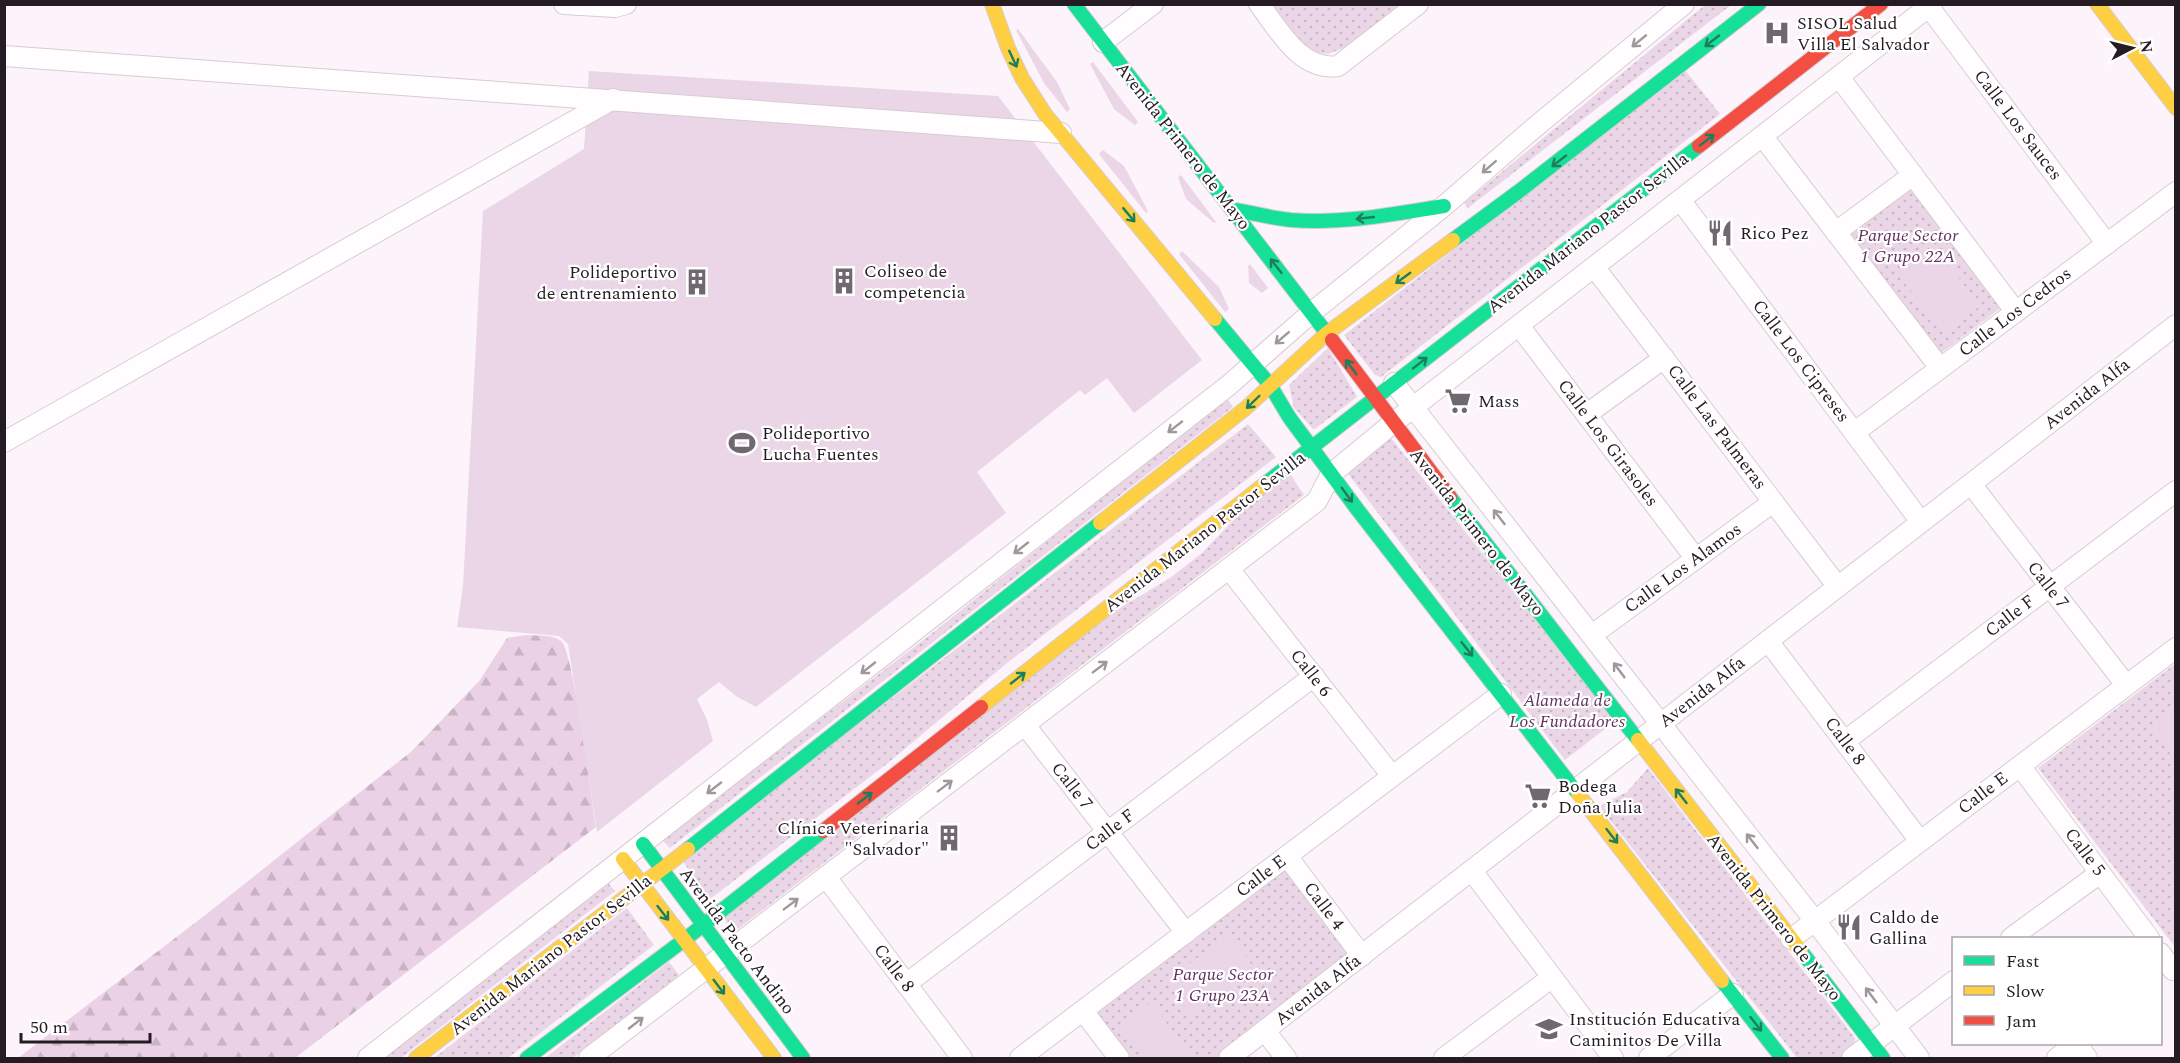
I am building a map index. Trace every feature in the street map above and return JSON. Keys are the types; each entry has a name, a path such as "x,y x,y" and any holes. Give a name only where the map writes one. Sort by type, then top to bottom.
{"main road":[{"path":"992,4 1022,78 1045,114 1270,385 1289,417 1331,474 1782,1059"},
{"name":"Avenida Primero de Mayo","path":"1074,4 1393,423 1877,1051"},
{"name":"Avenida Mariano Pastor Sevilla","path":"416,1059 642,885 1237,415 1326,334 1518,192 1758,4"},
{"name":"Avenida Mariano Pastor Sevilla","path":"527,1059 684,940 1881,4"},
{"path":"2097,4 2175,108"},
{"path":"1232,209 1291,220 1315,221 1369,218 1444,206"},
{"name":"Avenida Pacto Andino","path":"643,844 803,1059"},
{"path":"622,860 774,1059"}],"street":[{"path":"564,4 615,7 626,4"},
{"path":"1103,42 1153,4"},
{"path":"1259,4 1300,55 1315,64 1328,67 1338,66 1418,4"},
{"name":"Avenida Mariano Pastor Sevilla","path":"368,1059 1229,385 1311,313 1444,206 1684,4"},
{"name":"Avenida Mariano Pastor Sevilla","path":"590,1059 611,1052 725,954 1317,501 1331,474 1393,423 1520,327 1930,6"},
{"name":"Calle Los Sauces","path":"1930,6 2107,244"},
{"path":"4,56 613,99 1061,134"},
{"path":"1839,77 2016,312"},
{"path":"4,442 613,99"},
{"path":"1763,137 1940,369"},
{"path":"1836,232 1913,175"},
{"name":"Calle Los Cedros","path":"1855,432 2175,192"},
{"name":"Calle Los Cipreses","path":"1681,201 1921,522"},
{"name":"Calle Las Palmeras","path":"1595,268 1838,587"},
{"name":"Avenida Alfa","path":"1229,1059 2175,326"},
{"name":"Calle Los Girasoles","path":"1520,327 1696,559"},
{"path":"1587,414 1664,358"},
{"name":"Avenida Primero de Mayo","path":"1394,383 1815,921 1919,1059"},
{"name":"Calle 7","path":"1971,484 2126,685"},
{"name":"Calle F","path":"1845,741 2175,491"},
{"name":"Calle Los Alamos","path":"1592,635 1773,502"},
{"name":"Calle 6","path":"1229,569 1392,777"},
{"name":"Calle 8","path":"1768,641 1920,841"},
{"name":"Calle E","path":"1791,939 2175,648"},
{"name":"Calle F","path":"906,984 1314,676"},
{"name":"Calle E","path":"1020,1059 1501,694"},
{"name":"Calle 7","path":"1024,725 1186,933"},
{"name":"Calle 5","path":"2020,766 2148,937"},
{"name":"Calle 4","path":"1287,856 1362,956"},
{"path":"1472,871 1613,1059"},
{"path":"2015,937 2100,873"},
{"name":"Calle 8","path":"826,877 962,1059"},
{"path":"2162,957 2170,973"},
{"path":"1444,1059 1551,978"},
{"path":"1852,1059 1877,1051 1894,1025 1952,982"},
{"path":"1649,1059 1733,994"},
{"path":"1083,1011 1119,1059"},
{"path":"1265,1031 1286,1059"},
{"path":"2057,1059 2075,1045"},
{"path":"2077,1045 2087,1059"}],"green space":[{"path":"1269,5 1401,5 1346,47 1328,54 1312,52 1300,44"},
{"path":"1705,5 1731,5 1468,208 1464,203"},
{"path":"1018,29 1057,82 1070,109 1067,112 1044,83 1016,30"},
{"path":"1093,62 1138,122 1135,125 1114,109 1090,64"},
{"path":"1685,70 1720,114 1381,377 1375,375 1344,335"},
{"name":"Polideportivo Lucha Fuentes","path":"589,71 998,96 1202,360 1134,413 1107,378 1085,395 1080,390 977,472 1006,513 756,707 736,696 719,682 697,699 707,720 713,741 597,832 568,644 559,636 457,627 463,586 483,211 584,149"},
{"path":"1103,150 1124,166 1148,211 1146,213 1099,154"},
{"path":"1181,175 1216,222 1214,223 1186,199 1178,177"},
{"name":"Parque Sector 1 Grupo 22A","path":"1910,183 2002,307 1940,354 1849,232"},
{"path":"1934,245 1980,306 1943,334 1897,273"},
{"path":"1182,251 1219,287 1229,309 1225,312 1179,254"},
{"path":"1250,264 1268,288 1262,293 1249,283 1248,266"},
{"path":"1328,348 1357,397 1313,429 1294,408 1289,385"},
{"path":"1227,398 1233,407 670,848 662,840 931,634"},
{"path":"1248,424 1276,457 1007,663 888,763 710,899 682,860"},
{"name":"Alameda de Los Fundadores","path":"1387,433 1615,721 1565,760 1346,471"},
{"path":"1290,474 1304,495 734,932 723,917 1110,614 1170,578 1202,553 1243,510"},
{"path":"526,635 559,639 567,653 577,699 596,827 295,1058 18,1058 204,916 412,751 480,680 507,638"},
{"path":"2175,664 2175,947 2038,768"},
{"path":"2175,708 2176,760 2150,726"},
{"name":"Alameda de Los Fundadores","path":"1648,768 1855,1038 1855,1046 1842,1058 1797,1058 1599,806 1627,792"},
{"name":"Parque Sector 1 Grupo 23A","path":"1286,866 1353,955 1218,1058 1128,1058 1094,1014"},
{"path":"608,883 615,891 401,1058 383,1058"},
{"path":"627,908 654,945 508,1058 434,1058"},
{"path":"1229,934 1255,969 1192,1016 1166,981"},
{"path":"669,962 679,975 573,1058 545,1058"},
{"path":"1151,1003 1194,1058 1146,1058 1121,1026"}],"traffic: fast":[{"path":"1074,4 1332,340"},
{"path":"1453,240 1759,4"},
{"path":"1266,483 1699,146"},
{"path":"1232,209 1284,219 1330,221 1368,218 1444,206"},
{"path":"1215,319 1270,385 1289,417 1357,509 1578,794"},
{"path":"1450,497 1638,740"},
{"path":"688,849 1100,523"},
{"path":"527,1058 684,940 823,831"},
{"path":"643,844 803,1058"},
{"path":"1801,951 1883,1058"},
{"path":"1722,981 1782,1058"}],"traffic: slow":[{"path":"992,4 1022,78 1045,114 1215,319"},
{"path":"2097,4 2176,108"},
{"path":"1100,523 1246,408 1326,334 1453,240"},
{"path":"981,707 1266,483"},
{"path":"1638,740 1801,951"},
{"path":"1578,794 1722,981"},
{"path":"416,1058 688,849"},
{"path":"623,859 774,1058"}],"traffic: jam":[{"path":"1699,146 1881,4"},
{"path":"1332,340 1450,497"},
{"path":"823,831 981,707"}],"place":[{"name":"SISOL Salud Villa El Salvador","path":"1777,33"},
{"name":"Rico Pez","path":"1720,233"},
{"name":"Coliseo de competencia","path":"844,281"},
{"name":"Polideportivo de entrenamiento","path":"697,282"},
{"name":"Mass","path":"1458,401"},
{"name":"Polideportivo Lucha Fuentes","path":"742,443"},
{"name":"Bodega Doña Julia","path":"1538,796"},
{"name":"Clínica Veterinaria \"Salvador\"","path":"949,838"},
{"name":"Caldo de Gallina","path":"1849,927"},
{"name":"Institución Educativa Caminitos De Villa","path":"1549,1029"}]}
